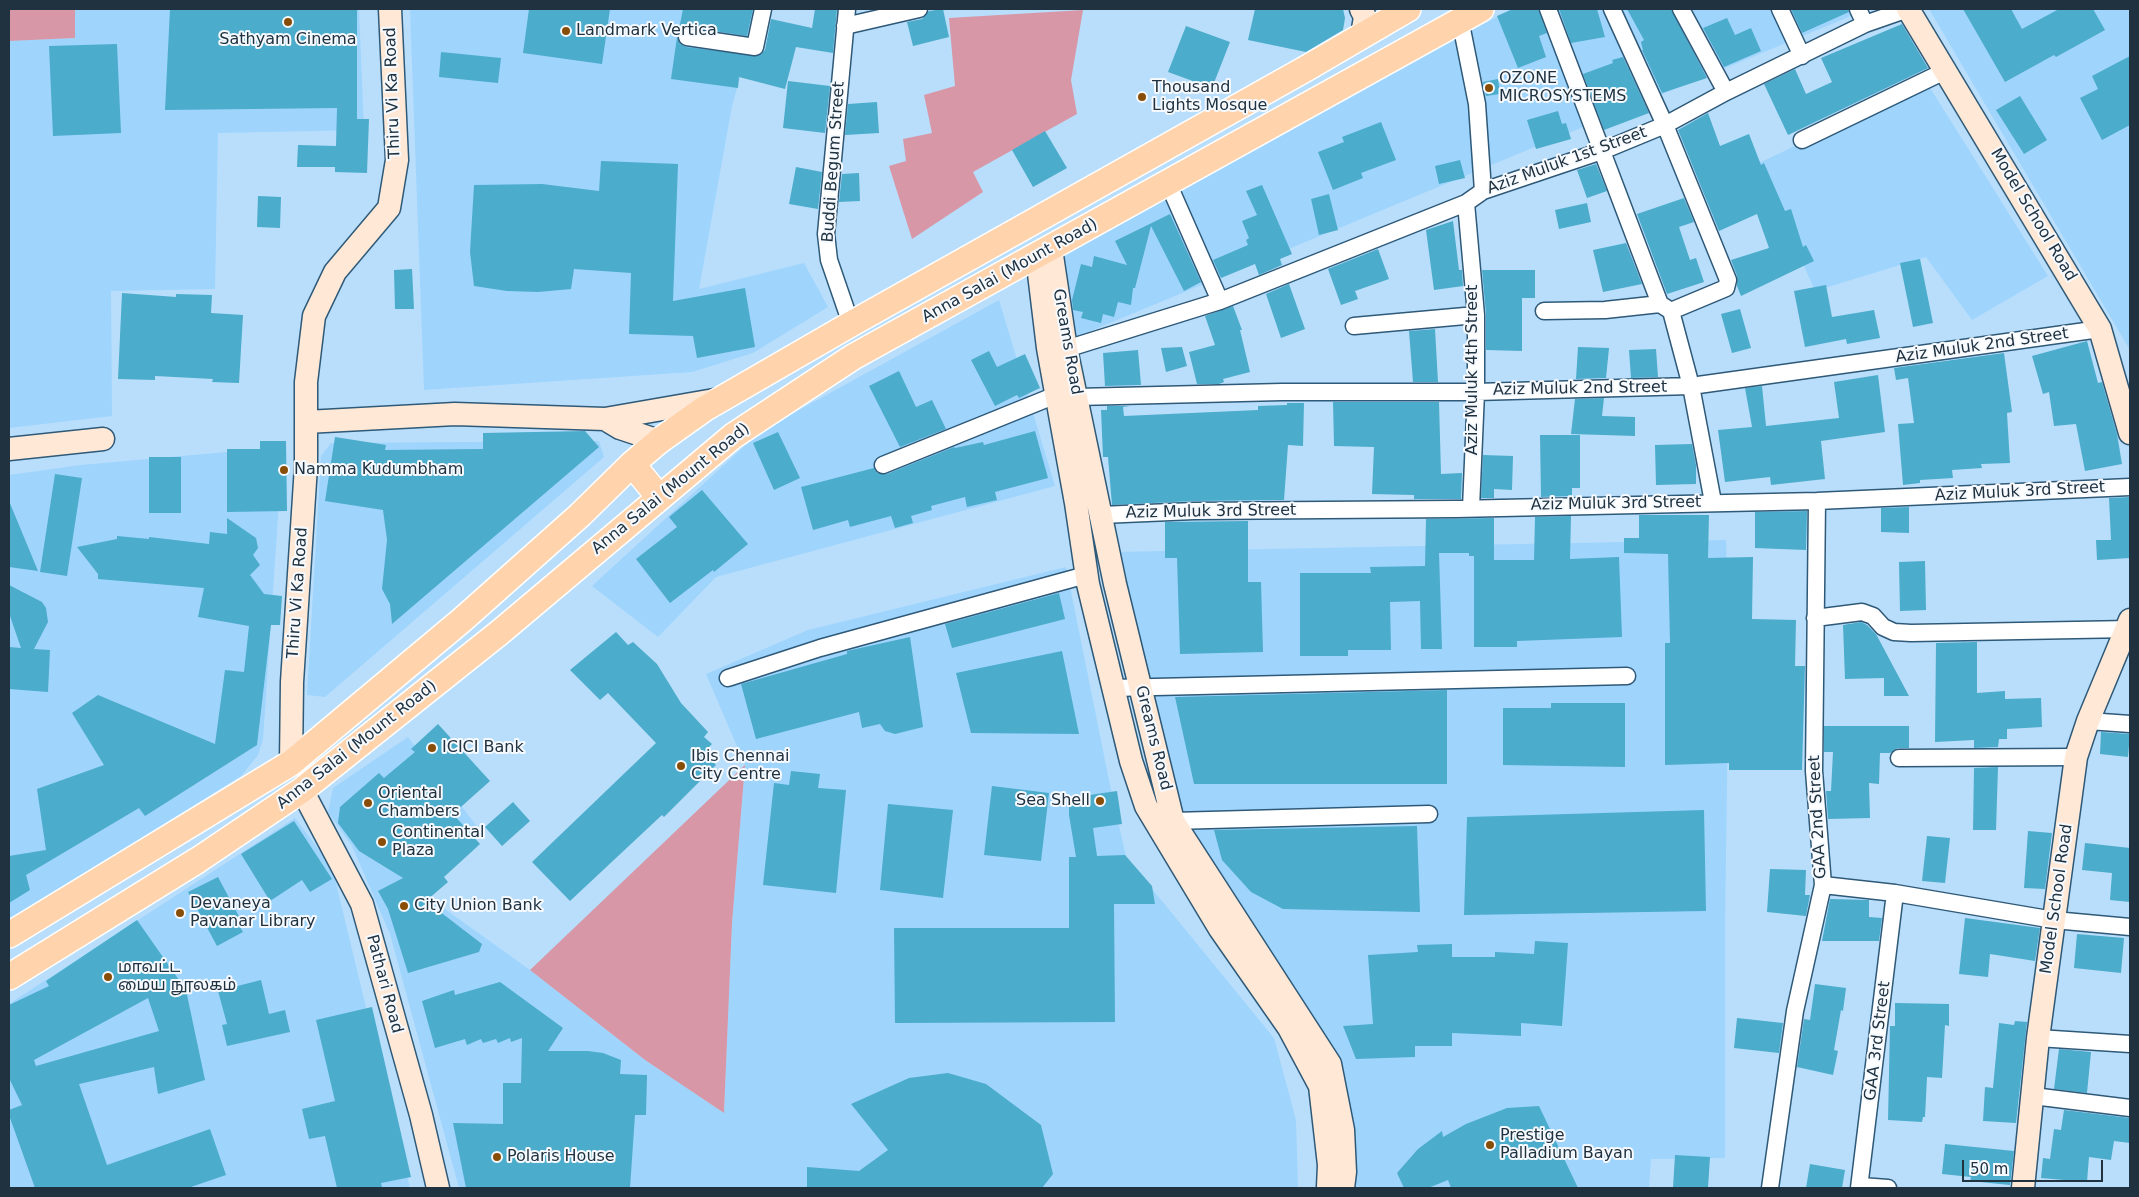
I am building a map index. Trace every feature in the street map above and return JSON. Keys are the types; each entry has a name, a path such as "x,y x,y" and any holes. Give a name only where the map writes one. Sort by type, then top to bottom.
{"main road":[{"name":"Anna Salai (Mount Road)","path":"9,935 291,763 462,620 580,515 632,464 659,441 720,399 1408,9"},
{"name":"Anna Salai (Mount Road)","path":"9,977 198,860 302,790 498,633 733,436 853,357 1044,253 1470,14"},
{"path":"632,464 659,497"}],"street":[{"name":"Thiru Vi Ka Road","path":"291,763 292,682 306,466 306,382 314,316 335,272 389,208 396,160 390,9"},
{"path":"687,37 756,48 763,9"},
{"name":"Buddi Begum Street","path":"846,9 826,234 829,260 851,324"},
{"path":"845,26 919,9"},
{"path":"1361,9 1365,17 1362,35"},
{"path":"1548,9 1602,151 1665,307 1691,386 1713,502"},
{"path":"1544,310 1605,310 1665,307 1726,288 1728,280 1665,125 1612,9"},
{"path":"1681,9 1726,92"},
{"path":"1780,9 1802,56"},
{"path":"1858,9 1865,24"},
{"name":"Aziz Muluk 1st Street","path":"1066,350 1220,301 1466,203 1483,191 1602,151 1665,125 1726,92 1865,24 1908,9"},
{"name":"Model School Road","path":"1908,9 2100,329 2130,433"},
{"path":"1470,14 1483,191"},
{"path":"1802,140 1946,70"},
{"path":"1168,183 1220,301"},
{"name":"Aziz Muluk 4th Street","path":"1466,203 1476,315 1476,392 1471,508"},
{"name":"Greams Road","path":"1044,253 1066,350 1067,396 1076,503 1086,575 1131,761 1146,806 1220,929 1289,1028 1320,1086 1329,1165 1328,1188"},
{"name":"Greams Road","path":"1044,253 1048,348 1067,396 1101,515 1115,584 1174,821 1330,1064 1343,1130 1345,1172 1343,1188"},
{"path":"1354,326 1476,315"},
{"name":"Aziz Muluk 2nd Street","path":"1067,396 1282,392 1476,392 1691,386 2100,329"},
{"path":"883,465 1067,396"},
{"path":"306,422 455,414 605,419 720,399"},
{"path":"605,419 620,428 659,441"},
{"path":"9,449 102,439"},
{"name":"Aziz Muluk 3rd Street","path":"1101,515 1194,511 1471,508 1817,500 2130,487"},
{"name":"GAA 2nd Street","path":"1770,1188 1795,1011 1823,885 1814,771 1817,500"},
{"path":"728,678 820,648 1086,575"},
{"path":"1815,618 1862,612 1873,616 1883,627 1894,632 1911,633 2129,626"},
{"name":"Model School Road","path":"2023,1188 2038,1038 2076,757 2088,721 2129,626"},
{"path":"1112,688 1627,676"},
{"path":"2088,721 2130,724"},
{"path":"1899,758 2076,757"},
{"name":"Pathari Road","path":"302,790 362,904 421,1115 438,1188"},
{"path":"1174,821 1429,814"},
{"path":"1823,885 1895,893 2054,920 2130,927"},
{"name":"GAA 3rd Street","path":"1860,1187 1895,893"},
{"path":"2038,1038 2130,1044"},
{"path":"2033,1096 2130,1108"},
{"path":"1860,1187 1888,1188"}],"shaded area":[{"path":"9,9 75,9 75,38 9,41"},
{"path":"75,9 359,9 364,130 218,133 215,289 111,291 112,416 9,428 9,41 75,38"},
{"path":"410,9 759,9 732,106 699,289 804,263 828,307 753,353 692,372 424,390"},
{"path":"1511,9 1868,9 1076,337 1060,276 1064,256"},
{"path":"1929,9 2130,9 2130,350"},
{"path":"1083,10 1071,80 1077,114 973,172 983,192 912,239 889,166 906,161 903,139 932,133 924,95 955,86 949,18"},
{"path":"1927,83 2048,276 1972,320 1926,257 1815,291 1759,163"},
{"path":"999,300 1055,486 716,577 658,637 592,586 761,431"},
{"path":"599,441 604,457 325,697 307,695 321,456 331,443"},
{"path":"260,449 282,457 263,740 258,755 241,776 9,920 9,475 81,465"},
{"path":"1726,540 1729,638 1725,926 1725,1158 1651,1159 1649,1188 1340,1188 1339,1076 1185,862 1115,552"},
{"path":"1066,567 1126,857 1274,1038 1296,1120 1298,1188 459,1188 390,934 352,846 328,812 333,788 408,737 479,829 424,894 530,970 645,1060 724,1113 732,923 745,765 706,674 808,630"},
{"path":"745,765 732,923 724,1113 645,1060 530,970"},
{"path":"295,818 332,867 410,1188 9,1188 9,1004"}],"building":[{"path":"170,9 357,9 357,119 369,119 367,173 335,172 335,167 297,167 298,145 336,146 337,108 165,110"},
{"name":"Landmark Vertica","path":"529,9 610,9 602,64 523,53"},
{"path":"683,9 753,9 747,36 688,27 683,28 678,34"},
{"path":"815,9 837,9 833,53 796,47 785,89 739,77 738,88 671,79 677,37 680,44 686,47 758,56 765,50 771,19 812,28"},
{"path":"943,9 949,37 913,46 907,22 922,19 929,11"},
{"path":"1255,9 1343,9 1345,18 1343,30 1306,52 1248,40"},
{"path":"1513,9 1538,9 1547,33 1539,36 1546,57 1518,68 1497,16"},
{"path":"1559,9 1597,9 1605,37 1571,43"},
{"path":"1627,9 1671,9 1707,78 1662,93 1642,50 1641,42 1644,40"},
{"path":"1791,9 1848,9 1849,12 1802,33"},
{"path":"1963,9 2011,9 2022,29 2059,9 2093,9 2105,30 2005,82"},
{"path":"1727,18 1735,35 1751,28 1761,51 1724,67 1703,28"},
{"path":"1902,24 1928,68 1788,135 1764,84 1795,69 1806,94 1832,82 1821,58"},
{"path":"1186,26 1230,42 1212,88 1168,72"},
{"path":"117,44 121,133 53,136 49,46"},
{"path":"441,52 501,58 498,83 439,77"},
{"path":"2130,56 2130,125 2102,140 2080,98 2098,89 2092,76"},
{"path":"1623,57 1649,113 1604,130 1583,74 1613,63 1612,60"},
{"name":"OZONE MICROSYSTEMS","path":"1498,79 1500,94 1486,96 1483,82"},
{"path":"788,81 830,86 825,133 783,128"},
{"path":"2020,96 2047,140 2024,154 1996,110"},
{"path":"877,102 879,133 845,135 848,104"},
{"path":"1558,111 1562,124 1566,123 1571,139 1536,149 1527,120"},
{"path":"1708,113 1720,146 1749,134 1761,165 1764,163 1785,211 1791,209 1803,247 1806,245 1814,261 1741,296 1731,260 1769,248 1757,214 1719,231 1678,130"},
{"path":"1381,122 1396,160 1361,173 1363,178 1333,190 1318,152 1344,142 1342,137"},
{"path":"1045,131 1067,168 1033,187 1012,150"},
{"path":"1460,160 1465,178 1439,184 1435,166"},
{"path":"601,161 678,164 673,301 745,288 755,347 697,358 693,336 629,334 631,273 574,269 571,289 538,292 507,291 474,286 470,252 474,185 542,184 599,191"},
{"path":"1596,164 1607,191 1587,198 1577,170"},
{"path":"796,167 822,172 818,209 789,204"},
{"path":"859,173 860,201 839,202 842,174"},
{"path":"1262,185 1292,254 1280,259 1282,265 1259,275 1255,264 1221,278 1213,260 1248,245 1246,240 1249,238 1242,221 1257,215 1246,191"},
{"path":"1329,194 1338,230 1319,235 1311,199"},
{"path":"258,196 281,197 280,228 257,227"},
{"path":"1684,198 1694,222 1679,227 1690,260 1696,258 1704,282 1667,294 1637,214"},
{"path":"1587,203 1591,222 1559,229 1555,210"},
{"path":"1170,214 1201,282 1184,291 1151,226 1135,288 1133,288 1131,305 1118,302 1114,317 1103,314 1101,323 1081,318 1083,312 1073,310 1072,300 1081,264 1092,267 1094,256 1127,265 1115,241"},
{"path":"1453,221 1459,270 1462,270 1463,286 1434,290 1426,230"},
{"path":"1626,243 1642,284 1603,292 1593,250"},
{"path":"1378,249 1389,279 1355,291 1358,299 1341,305 1328,269"},
{"path":"1920,259 1933,323 1913,327 1900,263"},
{"path":"412,269 414,309 395,309 394,270"},
{"path":"1482,270 1535,270 1535,298 1522,298 1522,351 1486,350 1486,314"},
{"path":"1289,284 1305,329 1281,338 1266,294"},
{"path":"1826,285 1832,317 1874,310 1880,338 1847,344 1846,339 1805,347 1794,291"},
{"path":"122,293 176,297 176,294 212,295 211,313 243,315 239,383 212,382 213,379 155,376 155,380 118,379"},
{"path":"1233,306 1242,330 1240,330 1250,372 1223,379 1224,382 1219,384 1197,384 1189,352 1215,345 1205,316"},
{"path":"1740,309 1751,348 1732,353 1721,314"},
{"path":"1435,329 1438,382 1413,382 1409,331"},
{"path":"2087,341 2098,383 2102,382 2117,434 2122,464 2085,471 2076,424 2054,426 2049,392 2043,394 2032,356"},
{"path":"1182,347 1187,366 1166,372 1161,348"},
{"path":"1578,347 1609,348 1606,378 1576,379"},
{"path":"1656,349 1658,377 1631,378 1629,350"},
{"path":"1138,350 1141,385 1105,386 1103,353"},
{"path":"989,351 997,367 1025,354 1040,388 1019,398 1017,395 995,406 971,360"},
{"path":"2004,353 2012,412 2007,413 2010,463 1981,464 1982,468 1952,470 1953,478 1920,480 1920,483 1903,485 1898,424 1914,423 1908,378 1896,380 1894,368"},
{"path":"899,371 916,407 932,400 946,429 900,447 869,386"},
{"path":"1878,375 1885,432 1821,441 1825,479 1771,485 1770,477 1725,482 1718,430 1752,427 1745,388 1762,386 1766,426 1839,418 1834,382"},
{"path":"1604,398 1602,416 1635,417 1635,436 1571,434 1575,399"},
{"path":"1333,402 1439,402 1441,474 1462,473 1461,499 1414,499 1414,495 1372,494 1374,447 1334,446"},
{"path":"1287,403 1304,403 1303,446 1288,445 1284,500 1194,501 1112,505 1108,457 1103,457 1101,410 1107,410 1107,406 1130,406 1123,407 1124,416 1258,410 1258,406 1287,405"},
{"path":"585,431 599,447 392,624 390,604 382,589 387,540 383,510 325,501 335,437 386,445 385,450 483,449 483,433"},
{"path":"1035,431 1048,478 995,492 997,500 967,507 965,497 931,506 932,510 911,516 913,523 895,528 891,516 850,527 848,520 813,530 801,487 874,468 877,473 887,474 954,447 983,442 984,445"},
{"path":"778,432 800,478 774,490 753,443"},
{"path":"1540,435 1580,435 1580,488 1572,488 1572,496 1541,497"},
{"path":"260,441 286,441 287,511 227,512 227,449 260,449"},
{"path":"1692,444 1696,465 1696,484 1656,485 1655,445"},
{"path":"1483,455 1513,456 1512,490 1494,489 1494,498 1481,498"},
{"path":"149,457 181,457 181,513 149,513"},
{"path":"55,474 82,478 67,576 40,572"},
{"path":"702,490 748,544 714,572 713,570 670,603 636,559 677,527 669,517"},
{"path":"2130,497 2130,558 2097,560 2096,540 2111,540 2109,498"},
{"path":"9,501 38,571 9,567"},
{"path":"1909,507 1909,533 1881,532 1881,508"},
{"path":"1807,511 1806,550 1755,548 1755,512"},
{"path":"1639,515 1709,515 1708,558 1753,557 1752,619 1796,620 1795,666 1805,666 1802,770 1729,770 1729,763 1665,765 1665,643 1670,643 1668,554 1624,553 1624,538 1639,538"},
{"path":"1571,516 1570,559 1619,557 1622,637 1517,641 1517,647 1474,647 1474,556 1469,556 1469,553 1439,553 1442,649 1421,649 1420,601 1390,602 1391,650 1348,650 1348,656 1300,656 1300,573 1371,573 1370,567 1425,566 1426,519 1494,518 1494,560 1534,560 1535,517"},
{"path":"227,518 256,538 258,548 253,555 260,565 250,575 264,594 282,596 280,625 271,625 257,745 145,816 139,808 26,875 30,890 9,903 9,856 46,850 37,789 104,765 72,713 98,695 215,744 225,670 244,672 249,626 198,617 204,588 98,579 98,574 77,547 117,539 117,536 149,539 149,537 209,544 210,532 227,534"},
{"path":"1248,521 1248,582 1261,582 1263,652 1180,654 1177,558 1165,558 1165,522"},
{"path":"1925,561 1926,610 1900,611 1899,562"},
{"path":"9,585 42,602 46,608 48,622 34,649 50,650 48,692 9,689 9,647 21,648 9,613"},
{"path":"1059,593 1065,619 952,648 945,624"},
{"path":"1861,622 1876,634 1909,696 1884,696 1884,678 1845,679 1843,625"},
{"name":"Ibis Chennai City Centre","path":"616,632 628,645 633,642 657,664 681,703 708,732 704,737 712,744 704,752 716,765 664,817 662,815 570,901 532,862 656,743 608,693 600,700 570,670"},
{"path":"910,637 923,727 895,734 885,731 880,724 862,728 859,712 756,739 741,684 847,654 847,651"},
{"path":"1977,642 1977,693 2005,691 2005,699 2041,698 2042,727 2007,729 2007,739 1999,739 1998,747 1974,748 1974,740 1935,742 1936,643"},
{"path":"1062,651 1079,734 971,733 956,673"},
{"path":"1447,690 1447,784 1194,784 1175,697"},
{"path":"1551,703 1625,703 1625,767 1503,765 1503,708 1551,708"},
{"path":"438,724 490,781 453,814 480,844 444,877 448,882 426,901 482,944 479,952 408,973 388,909 378,891 403,878 359,851 338,823 340,807 379,773 384,778 415,752 411,749"},
{"path":"1824,726 1909,726 1909,748 1898,748 1890,753 1880,753 1879,784 1869,783 1870,818 1828,819 1826,791 1831,791 1833,752 1824,752"},
{"path":"2101,732 2130,734 2128,757 2100,754"},
{"path":"1998,767 1996,830 1973,830 1974,768"},
{"path":"791,771 820,774 818,788 846,790 836,893 763,885 774,783 789,785"},
{"path":"992,786 1049,793 1041,861 984,855"},
{"path":"1117,791 1122,824 1093,828 1097,856 1125,855 1152,886 1155,904 1114,904 1115,1022 895,1023 894,928 1069,928 1069,857 1076,857 1069,815 1069,798"},
{"path":"513,802 530,821 502,846 485,827"},
{"path":"888,804 953,810 943,898 880,890"},
{"path":"1704,810 1706,911 1464,915 1467,817"},
{"path":"294,821 332,879 310,892 302,880 270,901 241,854"},
{"path":"1417,826 1420,912 1283,909 1251,892 1222,860 1214,830"},
{"path":"2028,831 2052,833 2045,889 2024,888"},
{"path":"1927,836 1950,838 1945,883 1922,881"},
{"path":"2085,843 2130,848 2130,902 2110,900 2112,873 2082,870"},
{"path":"1770,869 1806,870 1805,895 1810,895 1806,916 1767,912"},
{"path":"218,877 242,922 238,924 243,932 217,946 188,892"},
{"path":"1830,899 1869,900 1869,917 1882,918 1879,941 1822,941"},
{"path":"1965,918 2040,928 2035,961 1990,954 1988,977 1959,974"},
{"path":"137,920 186,990 205,1080 158,1094 154,1067 79,1084 107,1165 210,1129 226,1175 188,1188 35,1188 9,1115 9,1110 22,1105 9,1078 9,1005 49,986 46,981","holes":["148,998 159,1031 36,1066 34,1060"]},
{"path":"2077,934 2124,938 2121,973 2074,968"},
{"path":"1535,941 1568,943 1562,1026 1521,1023 1521,1036 1452,1033 1452,1046 1415,1046 1415,1057 1356,1059 1343,1026 1373,1024 1368,955 1418,952 1417,945 1452,944 1452,957 1495,957 1495,952 1534,954"},
{"path":"261,980 269,1014 285,1010 290,1032 227,1046 222,1025 227,1024 218,991"},
{"path":"500,982 563,1028 548,1051 603,1053 621,1060 620,1074 647,1075 646,1115 635,1115 630,1188 466,1188 453,1123 503,1124 503,1083 521,1083 522,1038 511,1042 510,1038 498,1043 496,1039 483,1043 481,1039 467,1045 465,1039 435,1048 422,1001 454,990 455,995"},
{"path":"1815,984 1846,988 1834,1050 1838,1051 1833,1075 1797,1067 1804,1019 1810,1020"},
{"path":"1895,1003 1949,1004 1949,1026 1945,1025 1942,1078 1927,1077 1925,1117 1923,1117 1922,1122 1888,1120 1890,1026 1895,1026"},
{"path":"372,1007 411,1177 381,1183 382,1188 337,1188 325,1136 309,1139 302,1109 335,1101 316,1020"},
{"path":"1737,1018 1783,1023 1779,1053 1734,1048"},
{"path":"2015,1021 2027,1022 2016,1123 1983,1121 1985,1087 1993,1088 1999,1023 2014,1025"},
{"path":"2059,1049 2091,1052 2087,1093 2054,1089"},
{"path":"948,1073 986,1084 1041,1125 1053,1174 1042,1188 807,1188 807,1167 859,1171 888,1150 851,1104 909,1078"},
{"name":"Prestige Palladium Bayan","path":"1539,1106 1578,1188 1451,1188 1448,1180 1428,1188 1404,1188 1397,1173 1418,1149 1442,1131 1443,1137 1466,1124 1507,1108"},
{"path":"2064,1110 2130,1118 2130,1143 2114,1141 2111,1160 2089,1157 2087,1182 2041,1178 2043,1158 2050,1159 2054,1129 2061,1130"},
{"path":"1945,1144 2014,1151 2010,1185 1970,1181 1971,1177 1942,1174"},
{"path":"1675,1155 1710,1157 1708,1188 1673,1188"},
{"path":"1810,1164 1845,1170 1842,1188 1806,1188"}],"place":[{"name":"Sathyam Cinema","path":"288,22"},
{"name":"Landmark Vertica","path":"566,31"},
{"name":"OZONE MICROSYSTEMS","path":"1489,88"},
{"name":"Thousand Lights Mosque","path":"1142,97"},
{"name":"Namma Kudumbham","path":"284,470"},
{"name":"ICICI Bank","path":"432,748"},
{"name":"Ibis Chennai City Centre","path":"681,766"},
{"name":"Sea Shell","path":"1100,801"},
{"name":"Oriental Chambers","path":"368,803"},
{"name":"Continental Plaza","path":"382,842"},
{"name":"City Union Bank","path":"404,906"},
{"name":"Devaneya Pavanar Library","path":"180,913"},
{"name":"மாவட்ட மைய நூலகம்","path":"108,977"},
{"name":"Prestige Palladium Bayan","path":"1490,1145"},
{"name":"Polaris House","path":"497,1157"}]}
